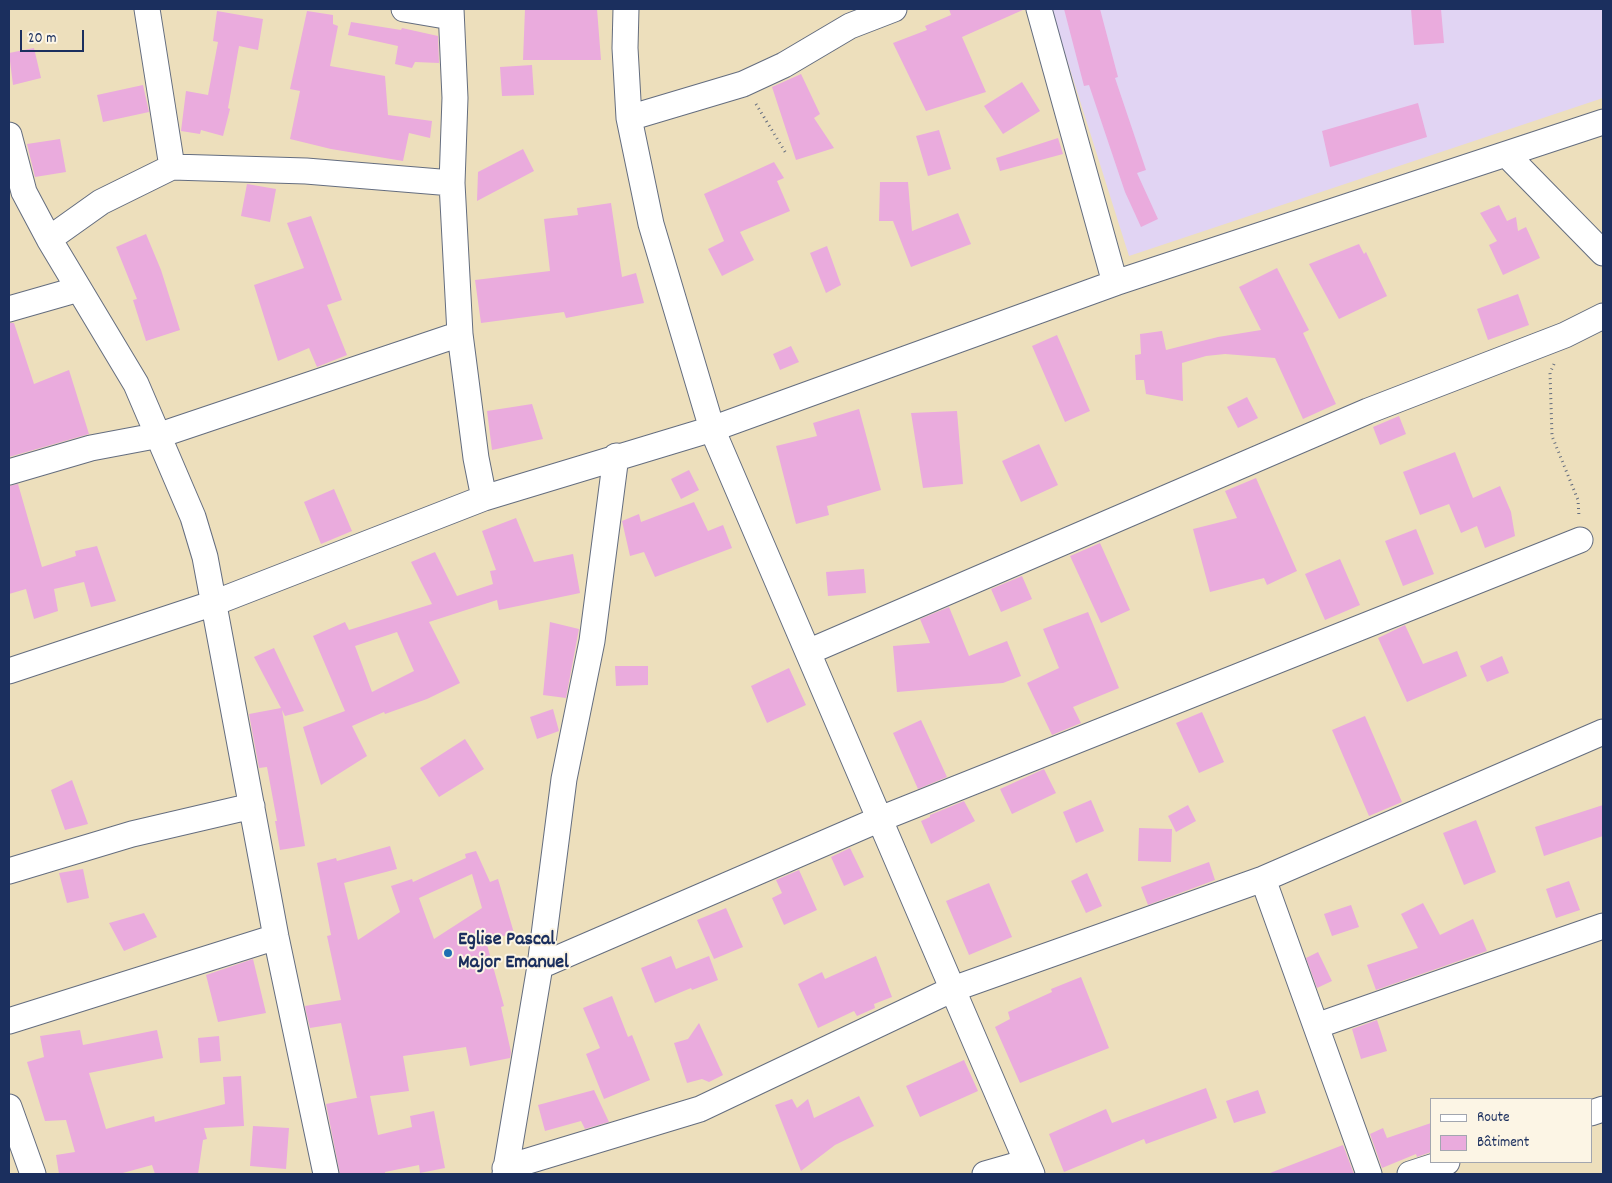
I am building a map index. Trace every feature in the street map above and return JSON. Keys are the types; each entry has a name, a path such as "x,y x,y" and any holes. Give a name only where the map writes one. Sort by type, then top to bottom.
{"street":[{"path":"147,9 172,167"},
{"path":"404,9 451,13 455,98 452,183 460,334 472,430 484,498"},
{"path":"626,9 625,48 629,118 651,224 712,429 954,989 1029,1168 984,1174"},
{"path":"629,118 743,84 784,66 850,17 894,9"},
{"path":"1039,9 1115,283"},
{"path":"9,671 214,603 484,498 616,456 712,429 1115,283 1603,122"},
{"path":"9,135 24,192 136,384 160,436 193,517 214,603 276,937 326,1174"},
{"path":"1507,155 1603,253"},
{"path":"50,239 101,202 172,167 306,172 452,183"},
{"path":"9,309 79,289"},
{"path":"808,652 1368,411 1565,335 1603,316"},
{"path":"9,472 91,448 160,436 460,334"},
{"path":"616,456 592,641 564,779 540,966 505,1171 700,1109 954,989 1263,879 1603,732"},
{"path":"540,966 880,819 1580,540"},
{"path":"9,871 132,834 252,806"},
{"path":"1263,879 1369,1174"},
{"path":"1316,1026 1603,926"},
{"path":"9,1021 276,937"},
{"path":"9,1107 33,1174"},
{"path":"1414,1174 1444,1163"}],"path":[{"path":"743,84 787,155"},
{"path":"1565,335 1550,373 1552,436 1578,500 1580,540"}],"shaded area":[{"path":"1051,9 1603,9 1603,98 1129,256"}],"building":[{"path":"525,9 597,9 601,60 523,60"},
{"path":"949,9 1025,9 962,37 986,92 926,111 893,43 927,30 925,26 951,15"},
{"path":"1064,9 1100,9 1118,77 1115,78 1146,170 1137,173 1158,219 1141,227 1125,192 1089,85 1084,86"},
{"path":"1411,9 1441,9 1444,43 1414,45"},
{"path":"217,11 263,19 258,50 239,46 228,108 230,109 223,136 201,130 200,134 181,131 186,91 208,95 218,42 213,41"},
{"path":"307,11 333,15 333,24 338,26 330,66 385,76 388,115 432,121 430,138 409,133 403,161 331,149 290,139 300,91 290,89"},
{"path":"351,22 401,30 402,28 438,36 439,63 415,62 412,68 395,64 398,46 348,35"},
{"path":"34,48 41,78 13,85 9,53"},
{"path":"532,65 534,95 502,96 500,67"},
{"path":"801,74 820,114 814,118 834,148 796,160 772,87"},
{"path":"1022,82 1040,111 1003,134 984,106"},
{"path":"143,85 149,112 103,122 97,95"},
{"path":"1418,103 1427,137 1330,167 1322,131"},
{"path":"939,130 951,169 928,176 916,136"},
{"path":"1058,138 1063,154 1000,171 996,158"},
{"path":"60,139 66,172 35,177 27,144"},
{"path":"523,149 534,171 477,201 478,172"},
{"path":"774,162 784,178 777,181 790,211 740,232 754,260 722,276 708,249 724,241 704,194"},
{"path":"880,182 908,182 912,231 958,213 971,244 911,267 893,221 879,221"},
{"path":"247,184 276,189 270,222 241,216"},
{"path":"611,203 622,277 636,273 644,303 566,318 564,312 481,323 475,280 550,271 544,219 578,215 577,208"},
{"path":"1499,205 1507,221 1516,217 1518,231 1526,227 1540,258 1503,275 1489,245 1497,241 1480,213"},
{"path":"311,216 342,300 327,305 347,355 317,367 309,348 278,361 254,285 304,268 287,223"},
{"path":"146,234 161,270 180,330 146,341 133,300 137,299 116,247"},
{"path":"1359,244 1364,254 1366,252 1387,296 1339,319 1309,264"},
{"path":"827,246 841,285 826,293 810,253"},
{"path":"1277,268 1309,330 1303,333 1336,404 1303,419 1275,358 1225,354 1206,356 1182,363 1183,401 1146,394 1144,380 1136,380 1135,355 1141,354 1140,334 1162,331 1166,350 1218,337 1261,330 1239,287"},
{"path":"1518,294 1529,325 1488,340 1477,309"},
{"path":"9,323 14,323 34,384 69,370 89,434 9,457"},
{"path":"1057,335 1090,411 1065,422 1032,346"},
{"path":"791,346 799,362 780,370 773,354"},
{"path":"1247,397 1258,418 1238,428 1227,407"},
{"path":"532,404 543,439 492,450 487,411"},
{"path":"859,409 881,490 827,506 829,515 796,524 776,446 817,436 813,423"},
{"path":"957,411 963,484 923,488 911,413"},
{"path":"1399,416 1406,434 1380,445 1373,427"},
{"path":"1039,444 1058,485 1021,502 1002,461"},
{"path":"1455,452 1473,498 1500,486 1511,512 1515,536 1485,548 1477,526 1461,533 1449,504 1420,515 1403,472"},
{"path":"689,470 699,490 681,499 671,479"},
{"path":"1256,478 1297,571 1267,585 1264,578 1210,592 1193,529 1237,518 1225,491"},
{"path":"18,484 42,567 76,556 75,551 97,546 116,601 91,607 84,582 54,589 58,611 34,619 26,589 9,594 9,486"},
{"path":"334,489 352,531 321,544 304,502"},
{"path":"694,502 708,531 723,525 732,548 655,577 644,552 630,556 622,521 639,514 641,522"},
{"path":"516,518 534,562 573,554 580,593 499,610 497,600 429,622 460,683 427,699 385,714 384,712 352,726 367,756 321,785 303,727 345,711 313,636 345,622 349,630 432,604 411,562 435,552 457,596 493,584 490,571 496,570 482,531","holes":["397,632 414,671 372,692 355,646"]},
{"path":"1416,529 1434,574 1403,586 1385,541"},
{"path":"1100,543 1130,610 1101,623 1070,556"},
{"path":"1340,559 1360,605 1325,620 1305,574"},
{"path":"864,569 866,593 828,596 826,572"},
{"path":"1022,576 1032,599 1001,612 991,589"},
{"path":"949,607 969,656 1007,641 1021,676 1003,683 897,692 893,646 930,643 920,619"},
{"path":"1088,612 1119,688 1073,707 1081,723 1052,735 1027,683 1059,668 1043,629"},
{"path":"550,622 579,629 566,698 543,695"},
{"path":"1405,625 1423,664 1457,651 1467,676 1407,702 1378,638"},
{"path":"274,648 304,711 285,716 282,710 305,846 280,850 275,821 277,821 267,767 259,768 249,714 281,708 254,657"},
{"path":"1502,656 1509,673 1487,682 1480,666"},
{"path":"615,666 648,666 648,685 616,686"},
{"path":"789,668 806,705 767,723 751,686"},
{"path":"553,709 559,731 537,739 530,717"},
{"path":"1202,712 1224,762 1199,773 1176,723"},
{"path":"1365,716 1402,802 1369,816 1332,730"},
{"path":"921,720 947,777 918,789 893,733"},
{"path":"465,739 484,769 439,797 420,768"},
{"path":"1044,769 1056,793 1012,814 1000,789"},
{"path":"72,780 88,824 65,830 51,790"},
{"path":"1091,800 1104,831 1076,843 1063,812"},
{"path":"964,801 975,821 931,844 921,821 930,817 930,815"},
{"path":"1188,805 1196,821 1176,832 1168,816"},
{"path":"1603,805 1603,836 1544,856 1535,827"},
{"path":"1476,820 1496,872 1464,885 1443,833"},
{"path":"1139,828 1172,829 1171,862 1138,861"},
{"path":"390,846 397,869 344,883 358,940 400,912 391,886 412,879 413,882 466,858 465,854 476,851 490,882 498,879 514,933 486,941 504,1006 501,1007 511,1052 510,1058 470,1066 466,1047 403,1056 409,1091 370,1096 378,1135 412,1127 410,1116 434,1111 445,1168 420,1173 419,1165 385,1172 385,1174 340,1174 326,1104 357,1098 341,1023 310,1028 306,1012 305,1006 341,1000 327,936 331,935 317,863 336,858 337,861","holes":["472,874 482,908 434,939 419,898"]},
{"path":"850,848 864,877 844,886 831,857"},
{"path":"1209,862 1215,880 1148,905 1141,887"},
{"path":"83,869 89,898 67,903 59,873"},
{"path":"799,870 817,910 784,925 772,898 782,893 776,880"},
{"path":"1087,873 1102,906 1086,913 1071,881"},
{"path":"1569,881 1580,910 1556,918 1546,889"},
{"path":"989,883 1012,937 969,955 946,901"},
{"path":"1423,903 1440,935 1473,919 1487,951 1376,990 1367,965 1418,948 1401,914"},
{"path":"1351,905 1359,927 1332,936 1324,914"},
{"path":"726,908 743,947 714,959 697,920"},
{"path":"144,913 157,937 124,951 109,923"},
{"path":"1318,952 1332,981 1317,988 1306,958"},
{"path":"671,956 676,969 709,956 718,980 692,990 691,988 655,1003 641,968"},
{"path":"876,956 892,997 874,1004 875,1008 857,1016 854,1011 818,1028 798,984 822,972 825,979"},
{"path":"253,959 266,1013 218,1022 206,975"},
{"path":"1081,977 1109,1048 1020,1083 995,1027 1010,1019 1008,1012 1052,992 1051,989"},
{"path":"612,996 628,1037 632,1035 650,1080 604,1099 586,1054 600,1048 583,1008"},
{"path":"1377,1020 1387,1051 1361,1059 1352,1029"},
{"path":"699,1023 723,1075 709,1082 702,1079 687,1083 674,1043 688,1039"},
{"path":"80,1030 83,1045 157,1030 163,1058 89,1073 106,1129 154,1116 155,1122 225,1104 223,1077 241,1076 244,1126 204,1128 207,1139 203,1140 198,1174 155,1174 152,1165 119,1174 59,1174 56,1155 75,1152 66,1120 45,1121 27,1062 44,1057 40,1036"},
{"path":"219,1036 221,1061 200,1063 198,1038"},
{"path":"964,1060 978,1091 920,1117 906,1086"},
{"path":"1206,1088 1217,1118 1146,1144 1144,1139 1064,1172 1049,1134 1106,1109 1112,1123"},
{"path":"594,1090 609,1122 585,1129 581,1121 545,1131 538,1105"},
{"path":"1258,1090 1266,1113 1234,1123 1226,1101"},
{"path":"859,1096 874,1126 835,1145 801,1171 775,1105 792,1099 797,1108 808,1099 814,1118"},
{"path":"1430,1123 1430,1152 1417,1157 1416,1154 1382,1168 1370,1134 1383,1128 1387,1138"},
{"path":"253,1126 289,1128 286,1169 250,1166"},
{"path":"1343,1145 1354,1174 1270,1174 1270,1173"}],"place":[{"name":"Eglise Pascal Major Emanuel","path":"448,953"}]}
